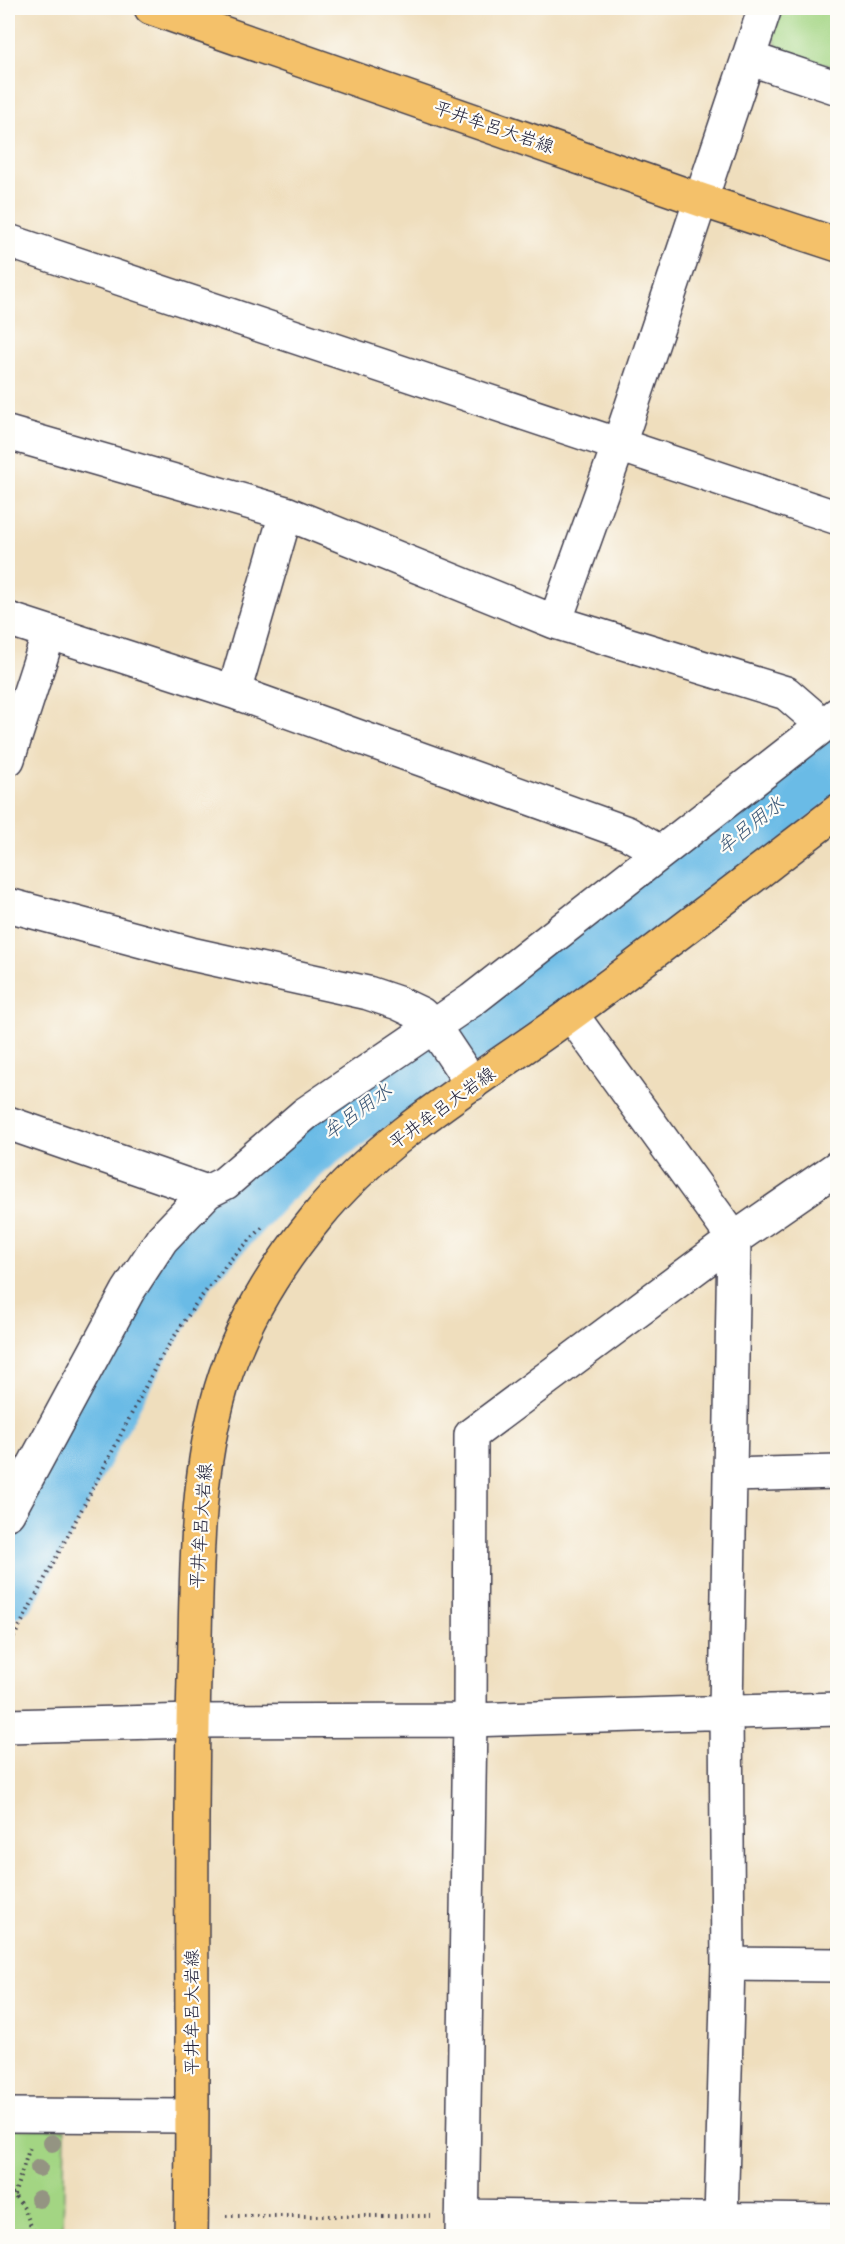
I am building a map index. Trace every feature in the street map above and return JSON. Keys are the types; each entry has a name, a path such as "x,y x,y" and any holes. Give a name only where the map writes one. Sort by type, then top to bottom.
{"main road":[{"name":"平井牟呂大岩線","path":"151,8 701,200 837,244"},
{"name":"平井牟呂大岩線","path":"191,2236 193,1721 199,1505 207,1447 219,1396 242,1334 271,1278 318,1215 368,1163 404,1134 450,1051 571,1014 837,811"}],"street":[{"path":"555,622 619,444 765,8"},
{"path":"748,58 837,88"},
{"path":"8,241 837,518"},
{"path":"8,433 286,513 555,622 786,693 830,720 660,852 450,1051 305,1114 225,1183 207,1192 162,1239 128,1291 8,1514"},
{"path":"234,692 286,513"},
{"path":"8,619 234,692 627,833 660,852"},
{"path":"8,759 49,633"},
{"path":"10,914 368,993 421,1014 450,1051"},
{"path":"571,1014 734,1239 726,1711 728,1964 721,2219"},
{"path":"8,1123 207,1192"},
{"path":"837,1167 734,1239 471,1435 470,1720 462,2226 721,2219 837,2221"},
{"path":"731,1475 837,1472"},
{"path":"8,1726 193,1721 470,1720 837,1709"},
{"path":"728,1964 837,1965"},
{"path":"8,2115 191,2116"}],"path":[{"path":"8,1648 159,1360 195,1305 231,1259 270,1221"},
{"path":"14,2195 40,2115"},
{"path":"8,2188 24,2208 35,2236"},
{"path":"223,2217 462,2226"}],"green space":[{"path":"782,8 837,8 837,68 778,50 773,34"},
{"path":"8,2129 65,2129 63,2236 8,2236"}],"waterway":[{"name":"牟呂用水","path":"8,1588 138,1346 188,1266 268,1180 316,1140 520,995 748,828 838,753"}]}
